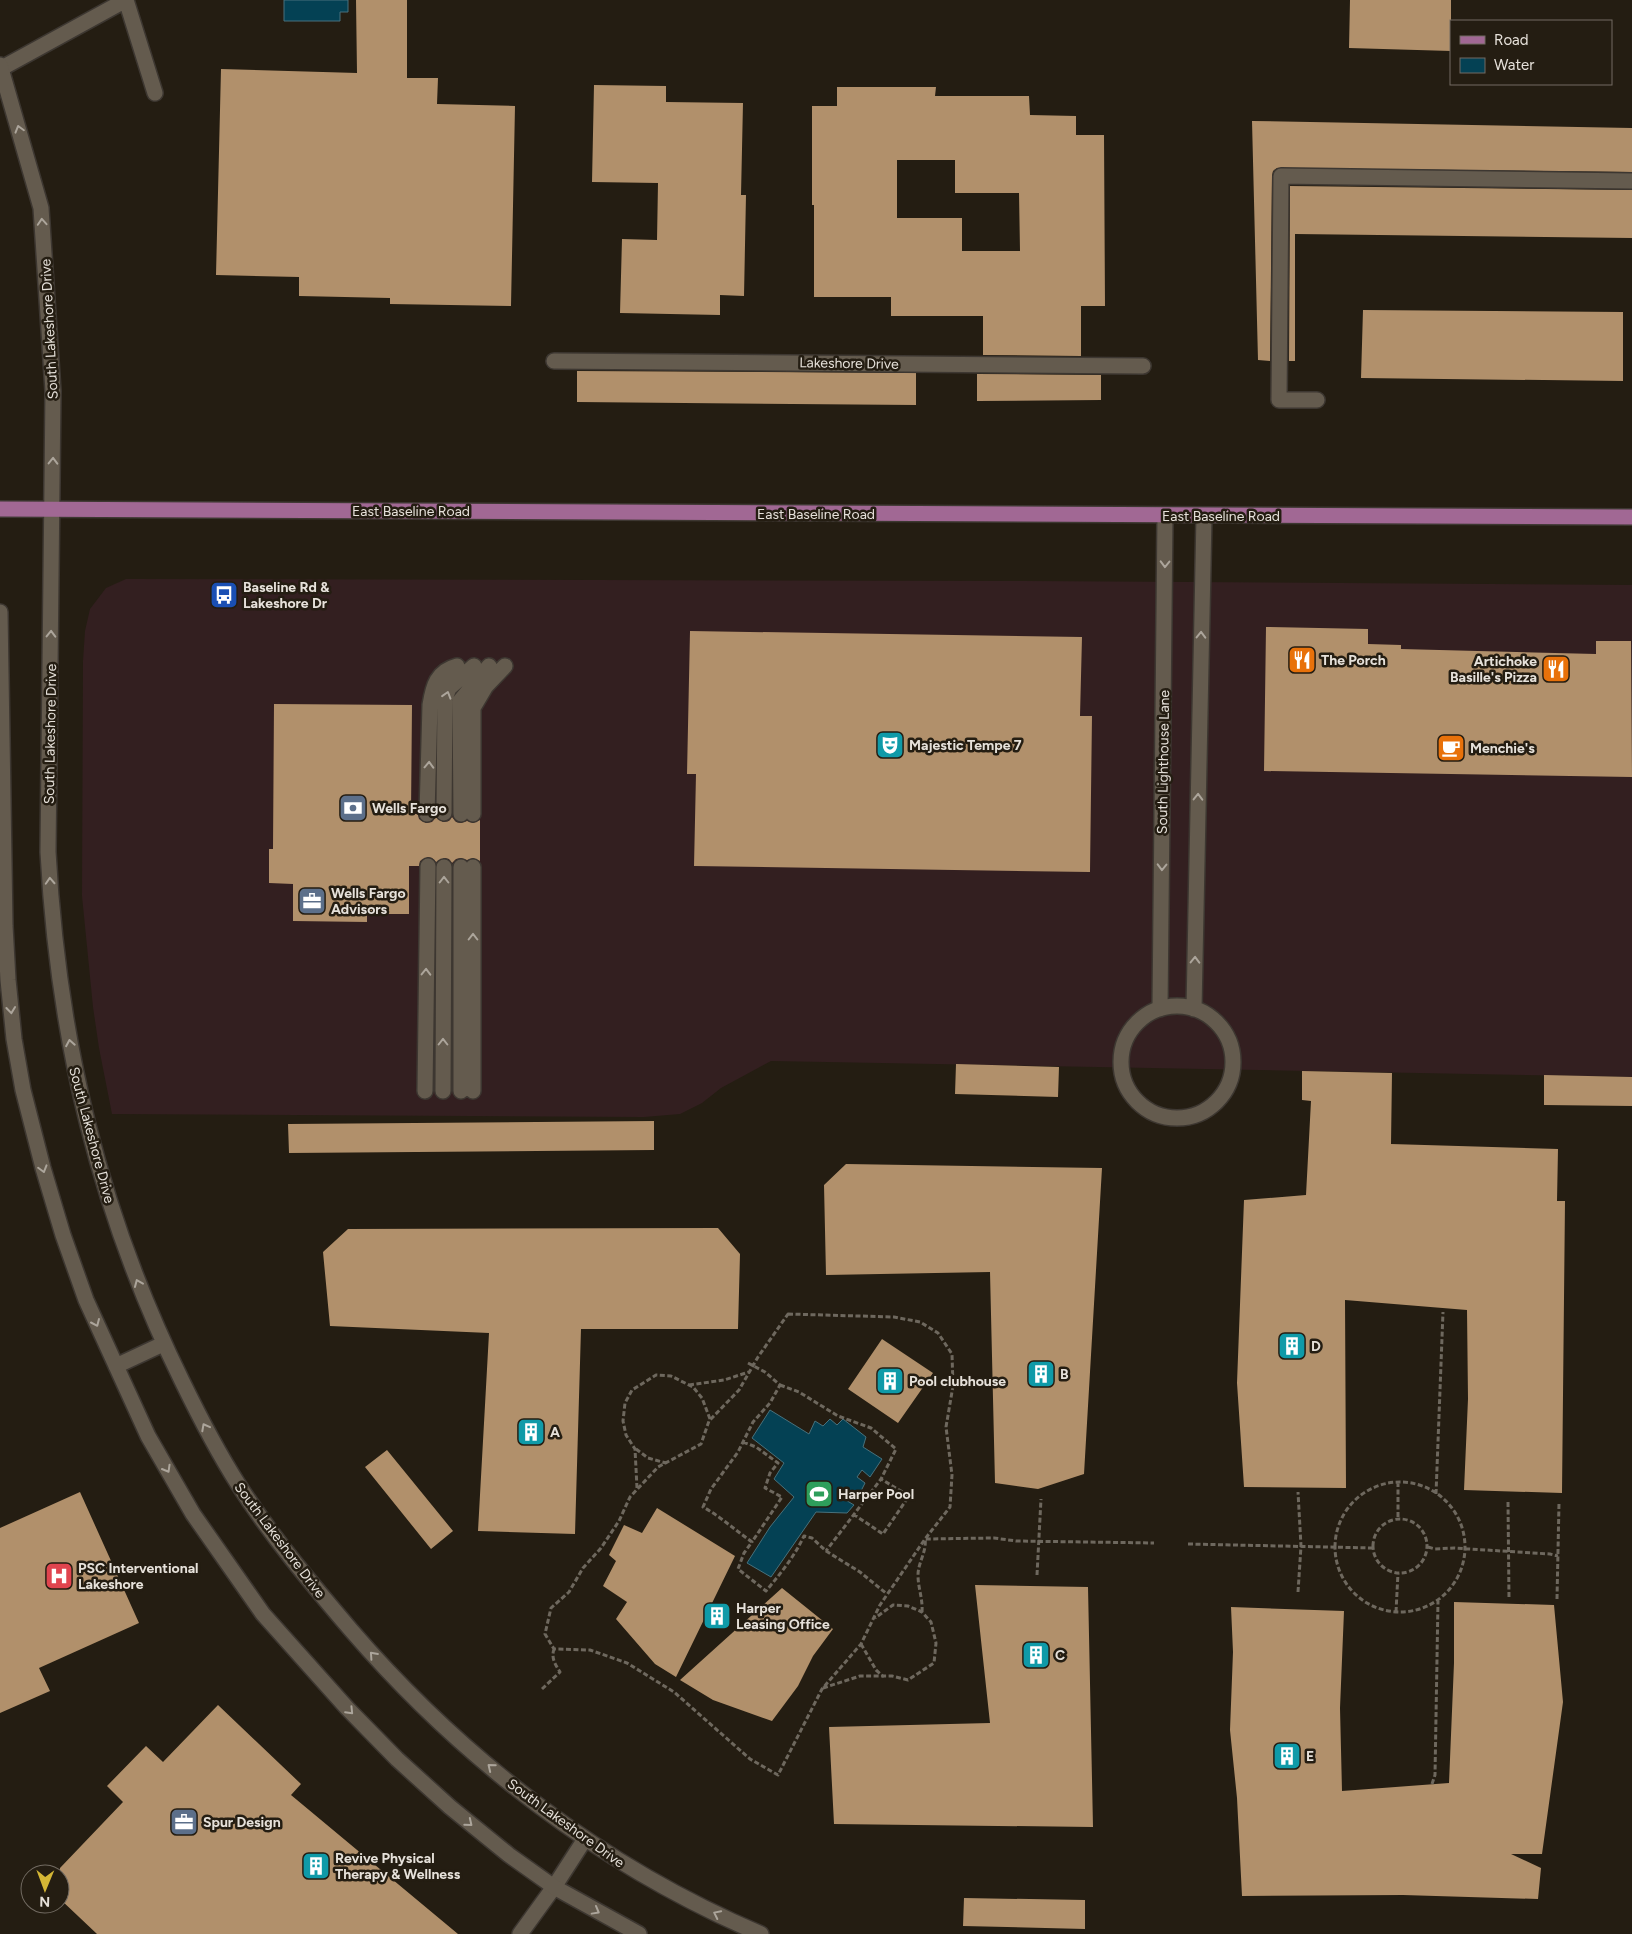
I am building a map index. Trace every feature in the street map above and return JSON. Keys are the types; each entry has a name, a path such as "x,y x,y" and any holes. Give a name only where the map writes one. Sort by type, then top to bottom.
{"main road":[{"name":"East Baseline Road","path":"0,510 1632,517"}],"street":[{"path":"1,68 126,0 155,93"},
{"name":"South Lakeshore Drive","path":"1,68 41,208 53,391 48,852 57,963 78,1091 128,1258 164,1344 194,1405 238,1484 303,1574 410,1695 468,1749 585,1839 630,1869 761,1934"},
{"path":"1317,400 1279,400 1281,176 1632,181"},
{"name":"Lakeshore Drive","path":"554,360 1143,366"},
{"name":"South Lighthouse Lane","path":"1160,1009 1165,516"},
{"path":"1194,1009 1204,516"},
{"path":"0,612 5,926 14,1039 23,1090 38,1151 63,1235 86,1300 148,1436 193,1514 263,1614 347,1708 397,1759 450,1807 501,1849 554,1887 639,1934"},
{"path":"428,814 430,705 433,687 441,674 448,668 457,666"},
{"path":"444,813 444,699 449,688 474,666"},
{"path":"489,666 460,701 467,814 474,708 486,686 505,666"},
{"path":"425,1091 428,866"},
{"path":"443,1091 444,867"},
{"path":"467,867 467,1091"},
{"path":"1177,1006 1194,1009 1209,1016 1221,1026 1231,1044 1234,1063 1230,1082 1220,1098 1208,1110 1192,1116 1175,1118 1160,1116 1146,1109 1135,1099 1125,1084 1121,1067 1122,1050 1129,1033 1137,1022 1148,1014 1160,1009 1177,1006"},
{"path":"116,1366 164,1344"},
{"path":"520,1934 554,1887 585,1839"}],"path":[{"path":"1436,1494 1443,1312"},
{"path":"542,1689 560,1672 554,1663 554,1649 545,1634 551,1608 569,1592 583,1568 601,1548 619,1521 630,1497 637,1489 658,1467 701,1444 710,1420 739,1390 753,1365 788,1314 894,1317 920,1322 938,1333 952,1354 953,1386 946,1427 952,1475 950,1507 887,1594 860,1644 822,1689 778,1774 750,1759 674,1692 627,1663 590,1650 554,1649"},
{"path":"748,1363 766,1372 780,1385 799,1392 838,1416 870,1428 896,1449 880,1479 826,1551"},
{"path":"689,1385 724,1380 749,1372"},
{"path":"666,1463 648,1458 635,1449 626,1436 623,1420 625,1403 632,1390 656,1375 671,1376 694,1387 708,1410 710,1420"},
{"path":"752,1542 720,1516 703,1508 711,1489 743,1442 753,1422 770,1403 780,1385"},
{"path":"743,1442 756,1447 778,1463 770,1473 765,1488 782,1497 744,1553 738,1569 766,1591 785,1570 804,1536 812,1538 826,1551 860,1572 887,1594"},
{"path":"635,1449 637,1489"},
{"path":"853,1514 883,1534 909,1496 880,1479"},
{"path":"1398,1482 1398,1519"},
{"path":"1398,1482 1412,1483 1436,1494 1449,1504 1458,1518 1464,1533 1465,1550 1463,1563 1459,1575 1452,1586 1438,1601 1422,1609 1409,1612 1380,1609 1365,1603 1352,1592 1342,1579 1336,1563 1334,1547 1338,1527 1347,1509 1360,1495 1378,1486 1398,1482"},
{"path":"1298,1492 1301,1546 1298,1592"},
{"path":"1037,1575 1041,1499"},
{"path":"1508,1502 1510,1598"},
{"path":"1557,1599 1560,1503"},
{"path":"1398,1519 1407,1520 1416,1524 1422,1530 1428,1547 1422,1564 1415,1570 1398,1574 1390,1572 1378,1563 1373,1548 1373,1540 1382,1526 1398,1519"},
{"path":"925,1539 994,1538 1016,1541 1154,1543"},
{"path":"922,1612 923,1601 918,1576 920,1560 926,1544 925,1539"},
{"path":"1188,1544 1373,1548"},
{"path":"1428,1547 1558,1556"},
{"path":"1396,1612 1398,1574"},
{"path":"1432,1784 1435,1775 1438,1601"},
{"path":"822,1689 860,1676 892,1676 908,1680 934,1663 936,1643 931,1622 922,1612 908,1606 893,1605 873,1619"},
{"path":"860,1644 876,1670 884,1677"}],"shaded area":[{"path":"126,579 1026,581 1632,585 1632,1077 771,1061 721,1088 702,1103 680,1114 644,1117 112,1114 93,1007 82,896 83,661 85,631 90,609 106,588"}],"water":[{"path":"284,0 348,0 348,12 340,12 340,21 284,21"},
{"name":"Harper Pool","path":"770,1410 809,1434 815,1421 823,1426 830,1419 837,1425 843,1419 866,1437 863,1447 882,1459 870,1477 862,1470 857,1477 865,1483 858,1497 849,1492 844,1499 854,1505 847,1513 816,1512 771,1577 747,1563 770,1527 794,1497 774,1479 784,1463 752,1438"}],"building":[{"path":"356,0 407,0 407,78 438,78 437,104 515,106 511,306 390,304 390,298 299,296 299,277 216,275 221,69 357,73"},
{"path":"1350,0 1451,0 1450,51 1349,48"},
{"path":"594,85 666,86 666,102 743,103 741,195 746,195 744,296 720,295 720,315 620,313 622,239 657,240 658,183 592,182"},
{"path":"837,87 936,87 935,96 1029,96 1030,115 1076,116 1076,135 1104,135 1105,306 1081,306 1081,356 983,355 983,316 891,316 891,297 814,297 812,106 837,106","holes":["897,160 955,160 955,193 1019,193 1020,251 962,251 962,218 897,218"]},
{"path":"1252,121 1632,128 1632,172 1277,168 1273,171 1272,176 1270,361 1258,360"},
{"path":"1290,186 1632,190 1632,238 1295,234 1295,361 1289,361"},
{"path":"1363,310 1623,312 1623,381 1361,378"},
{"path":"577,371 916,373 916,405 577,402"},
{"path":"977,374 1101,375 1101,400 977,401"},
{"path":"1266,627 1368,629 1368,644 1401,645 1401,649 1596,654 1596,641 1631,641 1632,777 1264,771"},
{"name":"Majestic Tempe 7","path":"690,631 1082,637 1080,716 1092,716 1090,872 694,866 696,774 687,774"},
{"name":"Wells Fargo","path":"274,704 412,705 411,814 418,814 419,819 426,823 432,822 436,817 443,822 449,821 452,817 456,822 461,823 467,821 473,823 480,820 480,861 473,858 467,860 461,858 456,859 452,863 449,859 445,858 436,862 428,857 420,861 419,866 409,866 409,914 367,914 367,922 293,921 293,884 269,883 269,849 273,849"},
{"path":"956,1064 1059,1067 1058,1097 955,1094"},
{"name":"D","path":"1302,1071 1392,1073 1391,1144 1558,1149 1557,1201 1565,1201 1562,1493 1464,1490 1468,1399 1467,1310 1345,1300 1346,1488 1244,1487 1237,1383 1244,1200 1306,1195 1311,1101 1302,1100"},
{"path":"1544,1075 1632,1077 1632,1106 1544,1105"},
{"path":"654,1121 654,1150 289,1153 288,1124"},
{"name":"B","path":"846,1164 1102,1168 1084,1474 1038,1489 995,1483 990,1272 826,1275 824,1185"},
{"name":"A","path":"718,1228 740,1254 738,1329 581,1329 575,1534 478,1531 489,1333 330,1326 323,1252 348,1229"},
{"name":"Pool clubhouse","path":"882,1339 933,1373 898,1423 848,1389"},
{"path":"387,1450 453,1531 431,1549 365,1467"},
{"name":"PSC Interventional Lakeshore","path":"80,1492 139,1623 39,1668 50,1691 0,1713 0,1528"},
{"path":"657,1508 735,1556 676,1677 655,1664 616,1619 627,1602 603,1586 616,1561 609,1555 624,1525 642,1533"},
{"name":"C","path":"975,1585 1088,1587 1093,1827 834,1824 829,1727 990,1723"},
{"path":"782,1588 833,1629 813,1656 798,1686 772,1721 713,1700 680,1680"},
{"name":"E","path":"1454,1602 1554,1605 1563,1702 1542,1854 1511,1854 1541,1868 1538,1899 1403,1895 1242,1896 1237,1798 1230,1730 1233,1652 1231,1607 1344,1611 1340,1708 1342,1791 1449,1783 1454,1663"},
{"path":"218,1705 301,1784 291,1795 458,1934 97,1934 70,1908 70,1864 64,1864 123,1802 107,1786 146,1746 163,1762"},
{"path":"964,1898 1085,1900 1085,1929 963,1926"}],"place":[{"name":"Baseline Rd & Lakeshore Dr","path":"224,595"},
{"name":"The Porch","path":"1302,660"},
{"name":"Artichoke Basille's Pizza","path":"1556,669"},
{"name":"Majestic Tempe 7","path":"890,745"},
{"name":"Menchie's","path":"1451,748"},
{"name":"Wells Fargo","path":"353,808"},
{"name":"Wells Fargo Advisors","path":"312,901"},
{"name":"D","path":"1292,1346"},
{"name":"B","path":"1041,1374"},
{"name":"Pool clubhouse","path":"890,1381"},
{"name":"A","path":"531,1432"},
{"name":"Harper Pool","path":"819,1494"},
{"name":"PSC Interventional Lakeshore","path":"59,1576"},
{"name":"Harper Leasing Office","path":"717,1616"},
{"name":"C","path":"1036,1655"},
{"name":"E","path":"1287,1756"},
{"name":"Spur Design","path":"184,1822"},
{"name":"Revive Physical Therapy & Wellness","path":"316,1866"}]}
